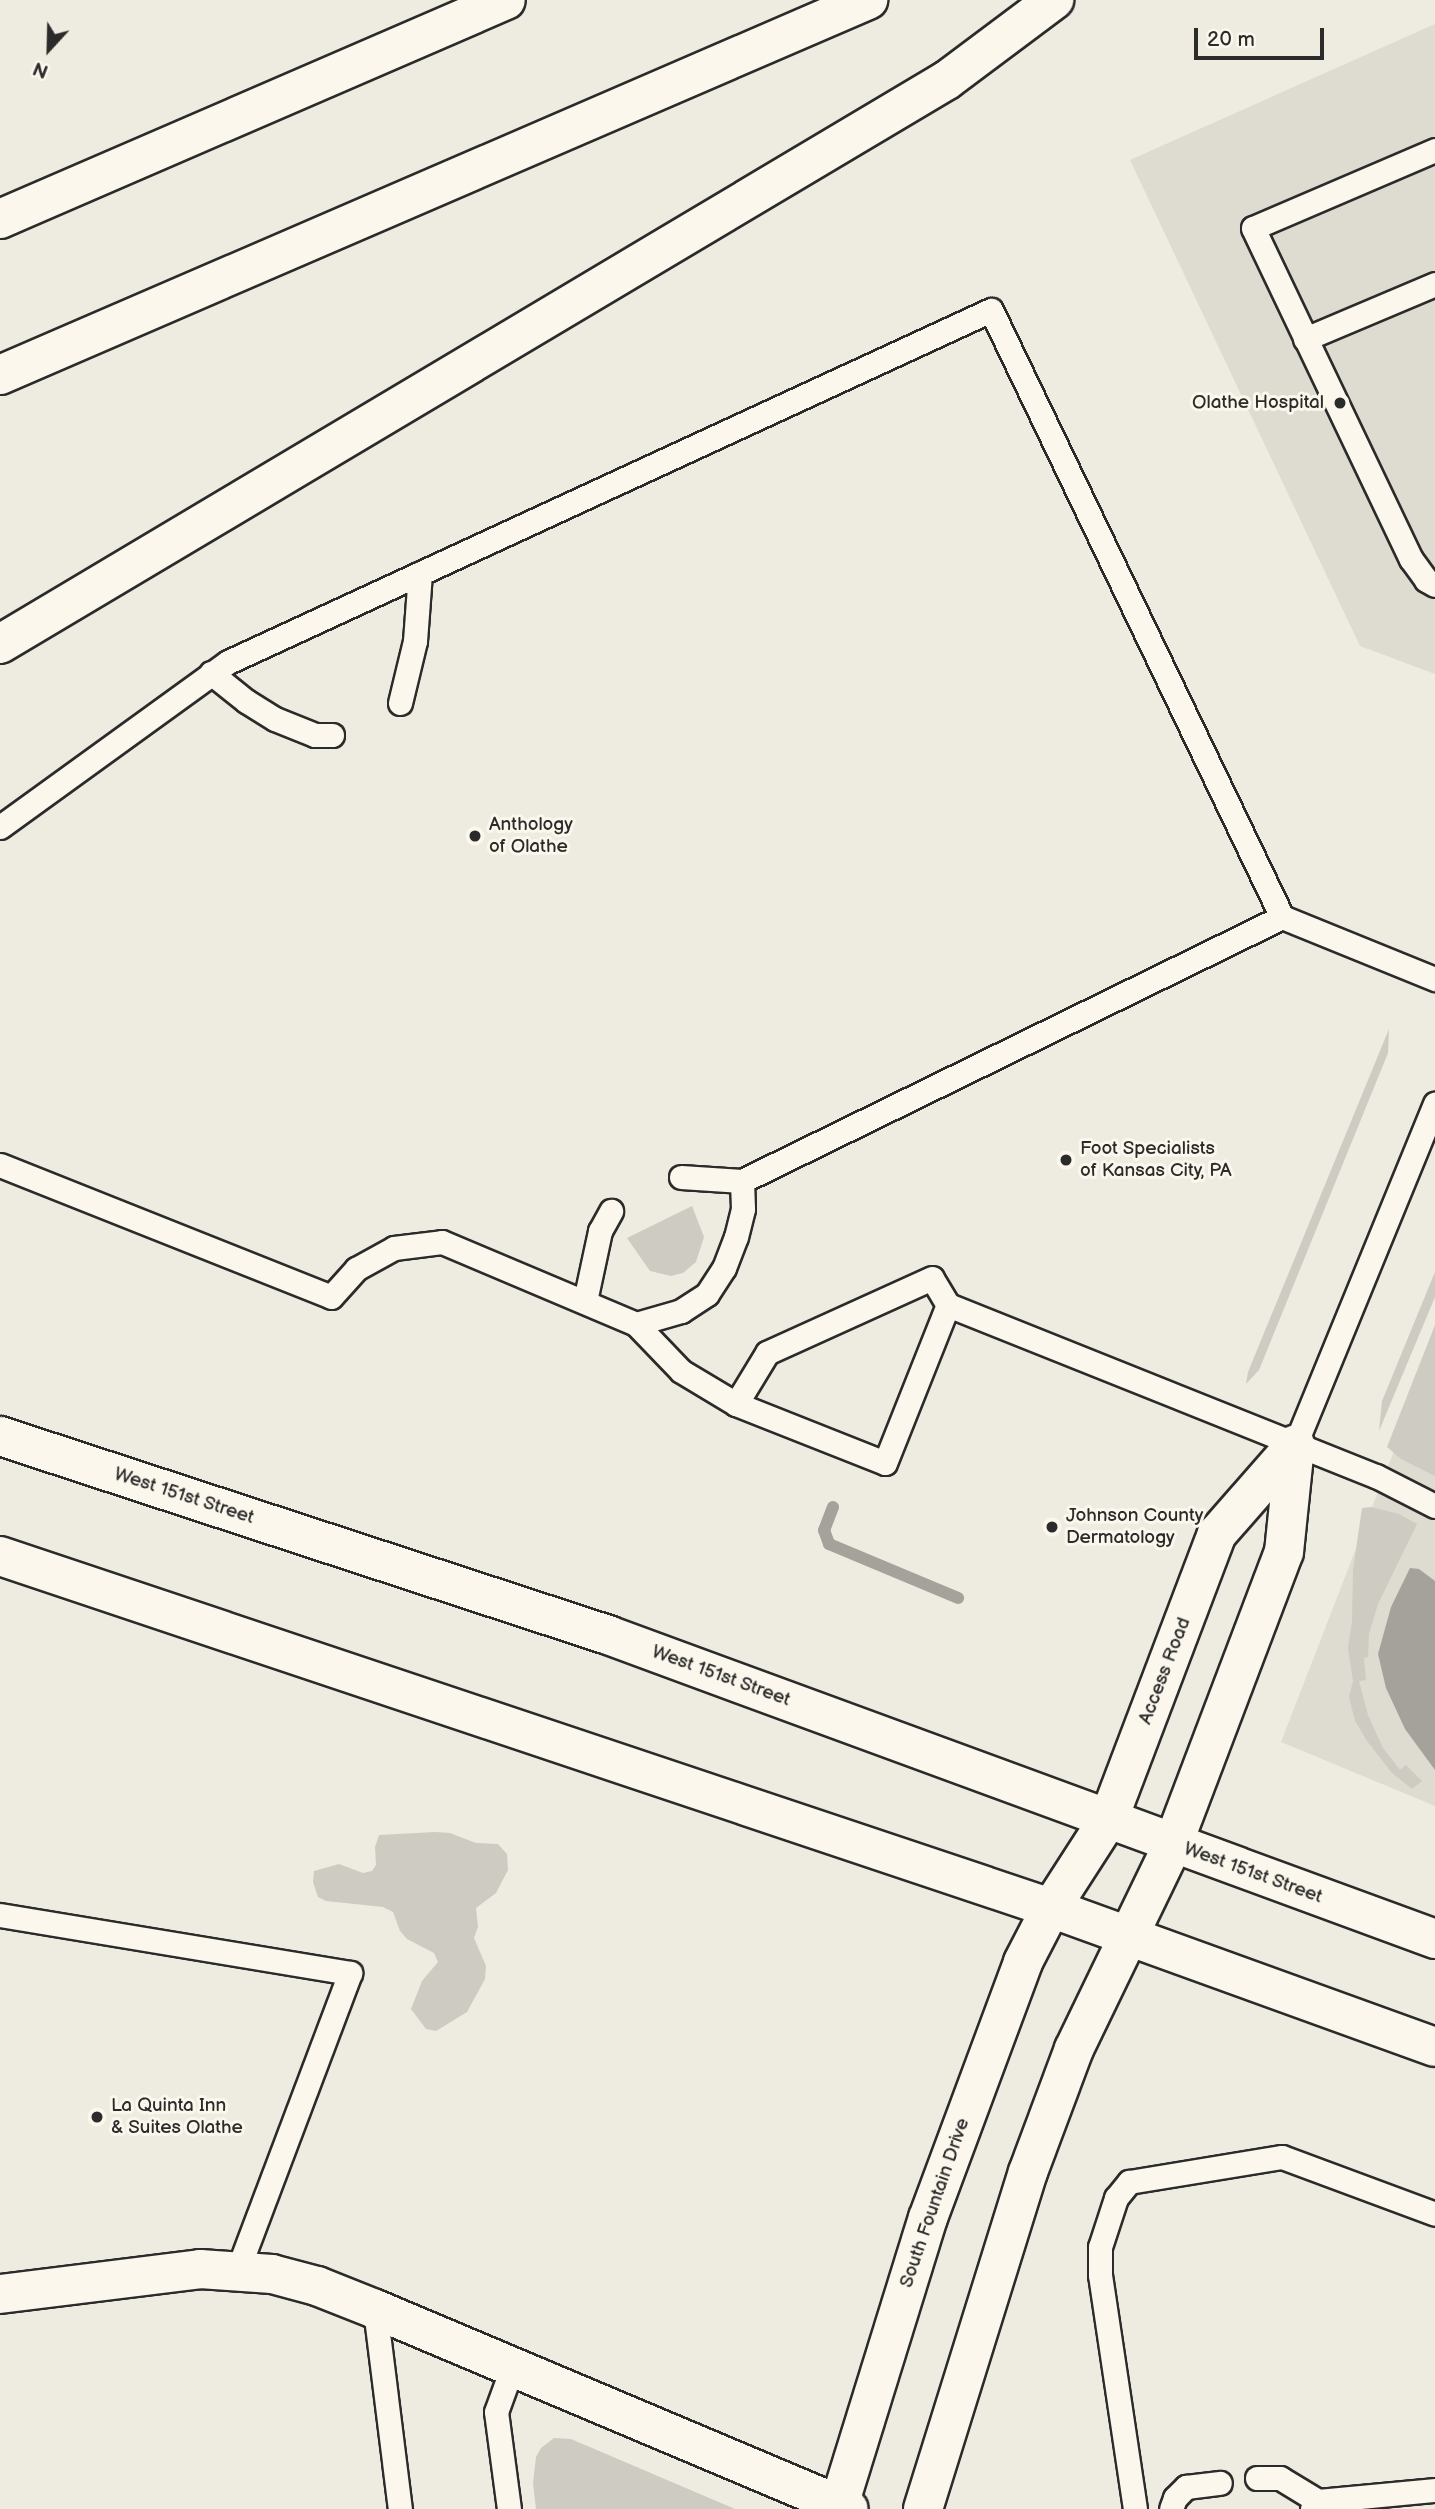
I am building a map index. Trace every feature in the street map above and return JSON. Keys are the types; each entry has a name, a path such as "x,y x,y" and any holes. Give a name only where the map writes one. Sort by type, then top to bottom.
{"main road":[{"path":"0,219 506,0"},
{"path":"0,375 868,0"},
{"path":"0,644 947,80 1054,0"},
{"name":"West 151st Street","path":"0,1436 608,1634 1435,1939"},
{"name":"Access Road","path":"1051,1908 1109,1818 1217,1534 1295,1445"},
{"name":"Access Road","path":"1127,1935 1173,1844 1284,1552 1295,1445"},
{"path":"0,1556 1051,1908 1435,2047"},
{"name":"South Fountain Drive","path":"844,2507 928,2218 1000,2018 1023,1962 1051,1908"},
{"path":"923,2509 1028,2172 1074,2049 1127,1935"},
{"path":"0,2294 200,2269 272,2274 317,2286 374,2309 844,2507"}],"lane":[{"path":"1435,150 1254,228 1411,559 1426,580 1435,585"},
{"path":"1305,339 1435,284"},
{"path":"0,827 228,662 991,310 1282,917 1435,979"},
{"path":"400,703 415,641 420,573"},
{"path":"211,673 246,701 275,719 315,735 332,736"},
{"path":"681,1177 742,1181 1282,917"},
{"name":"Access Road","path":"1295,1445 1429,1136 1435,1104"},
{"path":"0,1165 331,1297 356,1269 394,1248 442,1242 636,1324 681,1371 736,1404 885,1463 948,1305"},
{"path":"636,1324 681,1311 707,1294 724,1268 736,1237 743,1209 742,1181"},
{"path":"585,1301 600,1231 611,1211"},
{"path":"736,1404 766,1353 932,1278 948,1305 1376,1476 1435,1506"},
{"path":"0,1915 350,1973 238,2270"},
{"path":"1135,2509 1100,2275 1100,2246 1116,2198 1129,2182 1282,2157 1435,2214"},
{"path":"374,2309 400,2509"},
{"path":"509,2509 496,2412 512,2368"},
{"path":"1257,2478 1280,2478 1315,2505 1435,2490"},
{"path":"1171,2509 1175,2498 1186,2487 1220,2483"}],"shaded area":[{"name":"Olathe Hospital","path":"1435,24 1435,674 1360,646 1130,160"},
{"path":"1389,1029 1388,1053 1259,1370 1246,1384 1248,1372"},
{"path":"692,1206 704,1237 696,1262 683,1273 671,1276 650,1271 627,1238"},
{"path":"1435,1272 1435,1297 1379,1431 1382,1401"},
{"path":"1435,1325 1435,1476 1401,1459 1387,1447"},
{"path":"1435,1345 1435,1806 1281,1742"},
{"path":"1371,1507 1399,1514 1417,1524 1378,1604 1369,1634 1368,1657 1364,1658 1366,1680 1359,1681 1368,1715 1383,1748 1400,1770 1406,1765 1422,1781 1412,1789 1392,1773 1367,1741 1355,1721 1349,1697 1353,1681 1348,1648 1352,1622 1353,1570 1362,1508"},
{"path":"1410,1568 1419,1569 1435,1581 1435,1770 1405,1729 1386,1688 1378,1654 1391,1607"},
{"path":"450,1833 476,1843 498,1844 507,1854 508,1870 496,1893 476,1908 478,1927 474,1938 486,1966 485,1979 467,2012 436,2031 426,2029 411,2009 422,1981 438,1962 434,1953 407,1939 400,1931 393,1912 383,1907 326,1901 318,1897 313,1882 314,1871 339,1864 363,1873 372,1871 376,1865 375,1847 379,1835"},
{"path":"554,2438 571,2439 735,2509 536,2509 533,2483 536,2457 541,2448"}],"waterway":[{"path":"833,1507 824,1530 829,1544 958,1598"}],"place":[{"name":"Olathe Hospital","path":"1340,403"},
{"name":"Anthology of Olathe","path":"475,836"},
{"name":"Foot Specialists of Kansas City, PA","path":"1066,1160"},
{"name":"Johnson County Dermatology","path":"1052,1527"},
{"name":"La Quinta Inn & Suites Olathe","path":"97,2117"}]}
